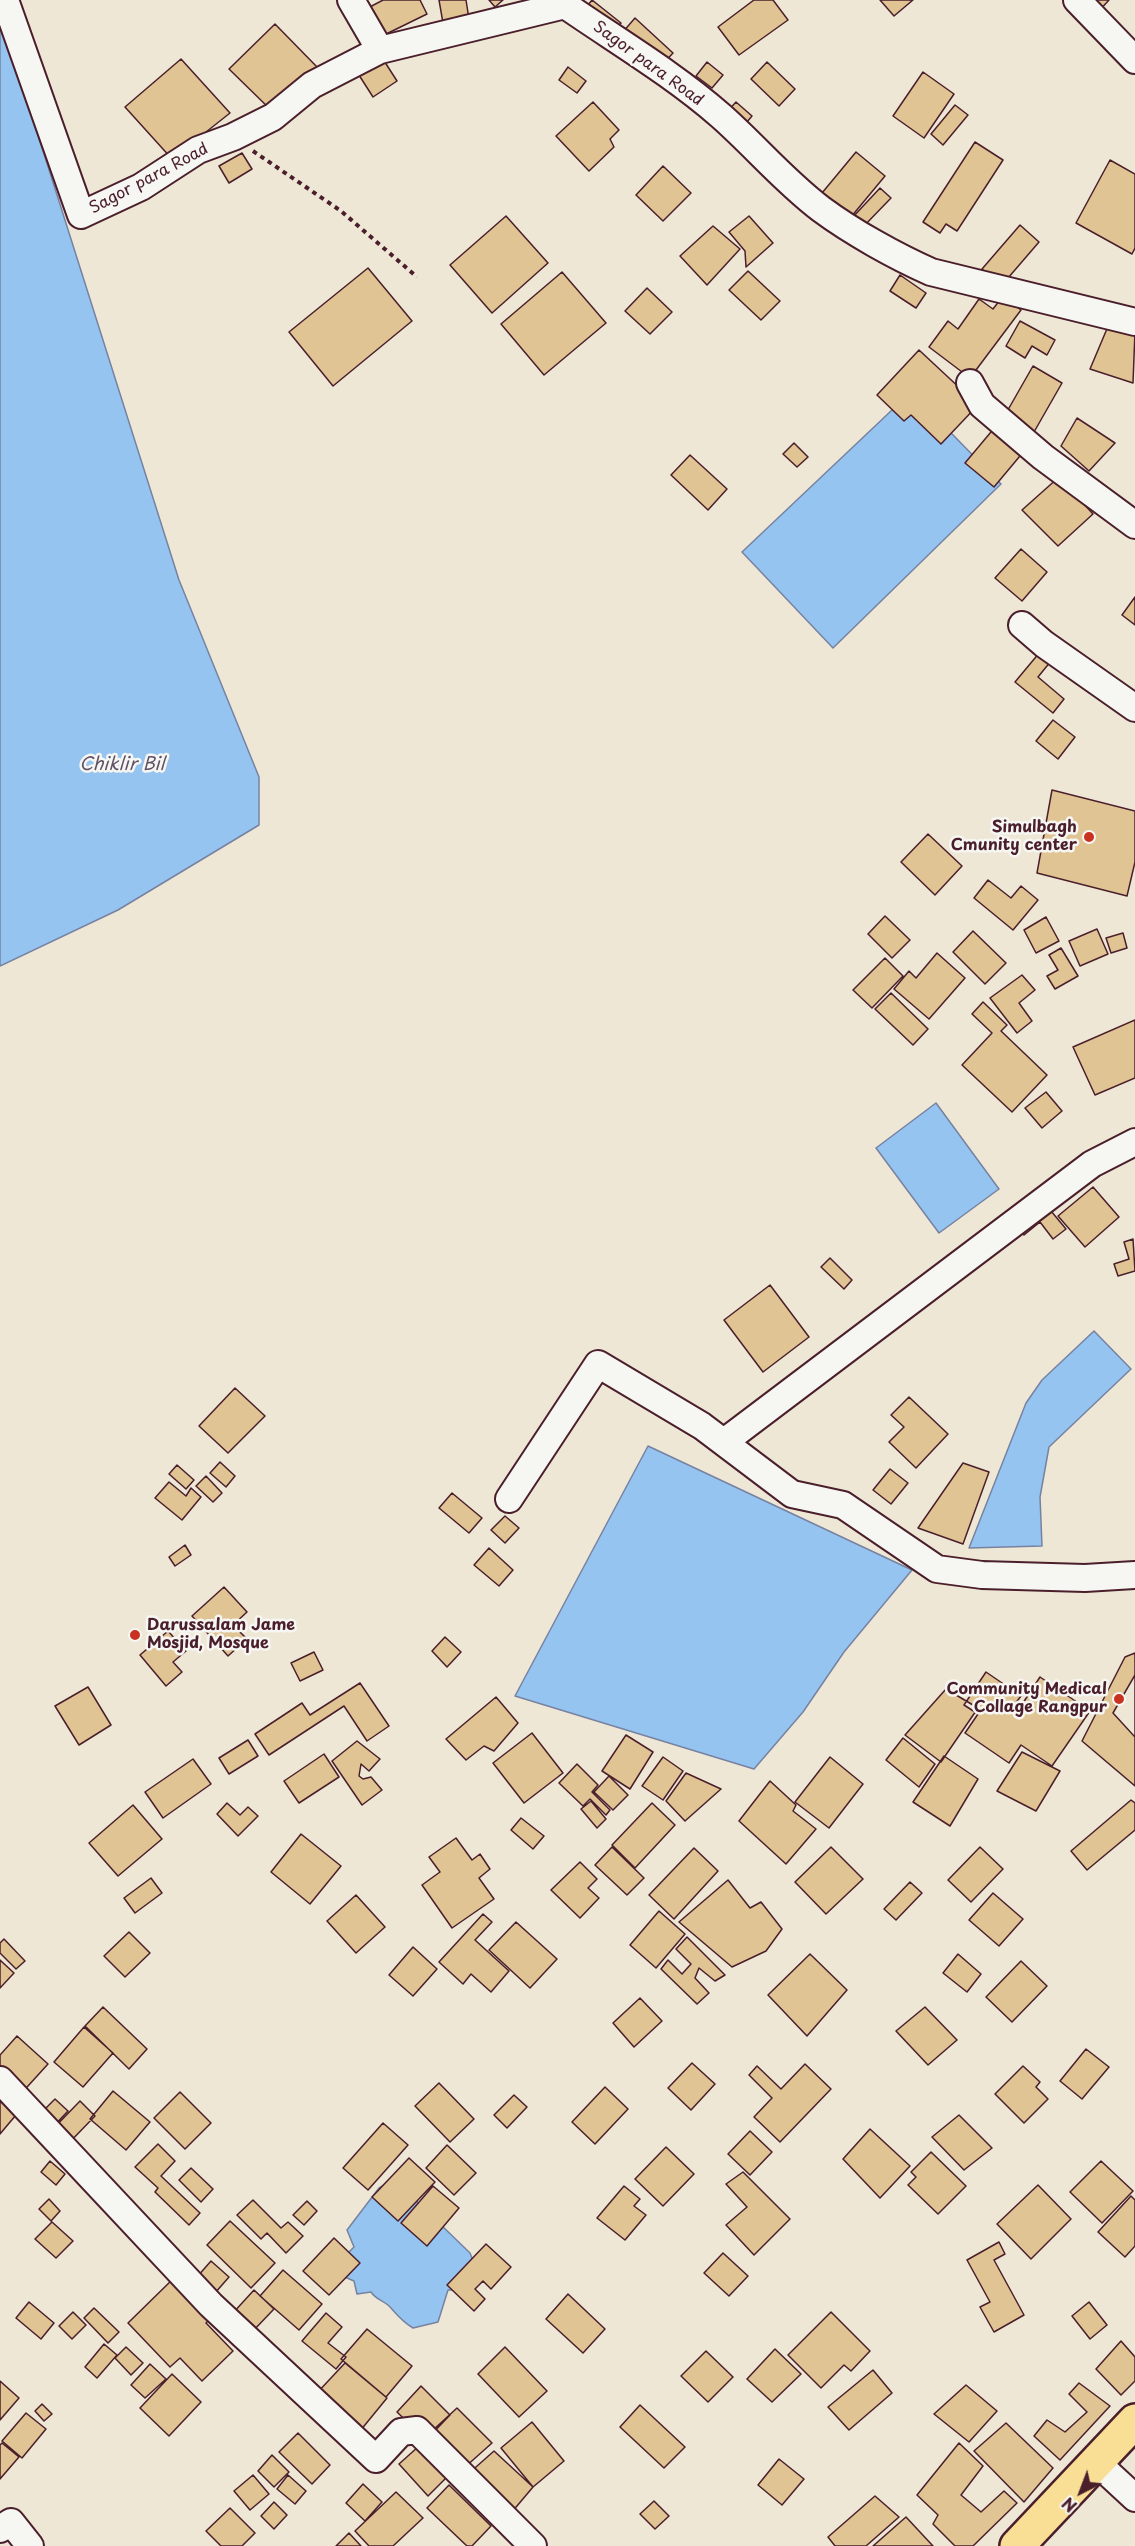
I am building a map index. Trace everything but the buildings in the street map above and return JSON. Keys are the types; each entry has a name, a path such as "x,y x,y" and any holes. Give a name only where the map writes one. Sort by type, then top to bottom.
{"main road":[{"path":"1017,2546 1135,2421"}],"street":[{"name":"Sagor para Road","path":"5,0 81,215 141,187 198,150 233,137 273,117 312,85 380,50 565,5 661,70 720,116 769,164 821,209 903,259 931,272 1135,322"},
{"path":"351,0 380,50"},
{"path":"1077,0 1135,60"},
{"path":"969,383 982,405 1043,457 1135,525"},
{"path":"1022,625 1044,644 1135,708"},
{"path":"724,1442 1092,1164 1135,1142"},
{"path":"509,1499 598,1364 702,1426 792,1494 843,1505 937,1569 982,1575 1085,1578 1135,1575"},
{"path":"0,2080 211,2305 376,2459 401,2432 417,2430 533,2546"},
{"path":"1095,2461 1135,2498"},
{"path":"0,2529 11,2522 30,2546"}],"path":[{"path":"233,137 341,211 417,277"}],"water":[{"name":"Chiklir Bil","path":"0,15 179,580 259,777 259,825 118,910 0,966"},
{"path":"911,392 1001,484 833,648 742,552"},
{"path":"936,1103 999,1189 939,1233 876,1148"},
{"path":"1094,1331 1131,1369 1049,1447 1040,1497 1042,1546 969,1548 1026,1403 1042,1380"},
{"path":"648,1446 912,1570 844,1652 803,1712 754,1769 515,1696"},
{"path":"389,2182 409,2194 470,2253 474,2263 457,2290 448,2290 438,2322 413,2328 371,2292 357,2294 354,2281 340,2275 345,2256 354,2247 347,2230 379,2188"}],"place":[{"name":"Simulbagh Cmunity center","path":"1089,837"},
{"name":"Darussalam Jame Mosjid, Mosque","path":"135,1635"},
{"name":"Community Medical Collage Rangpur","path":"1119,1699"}]}
